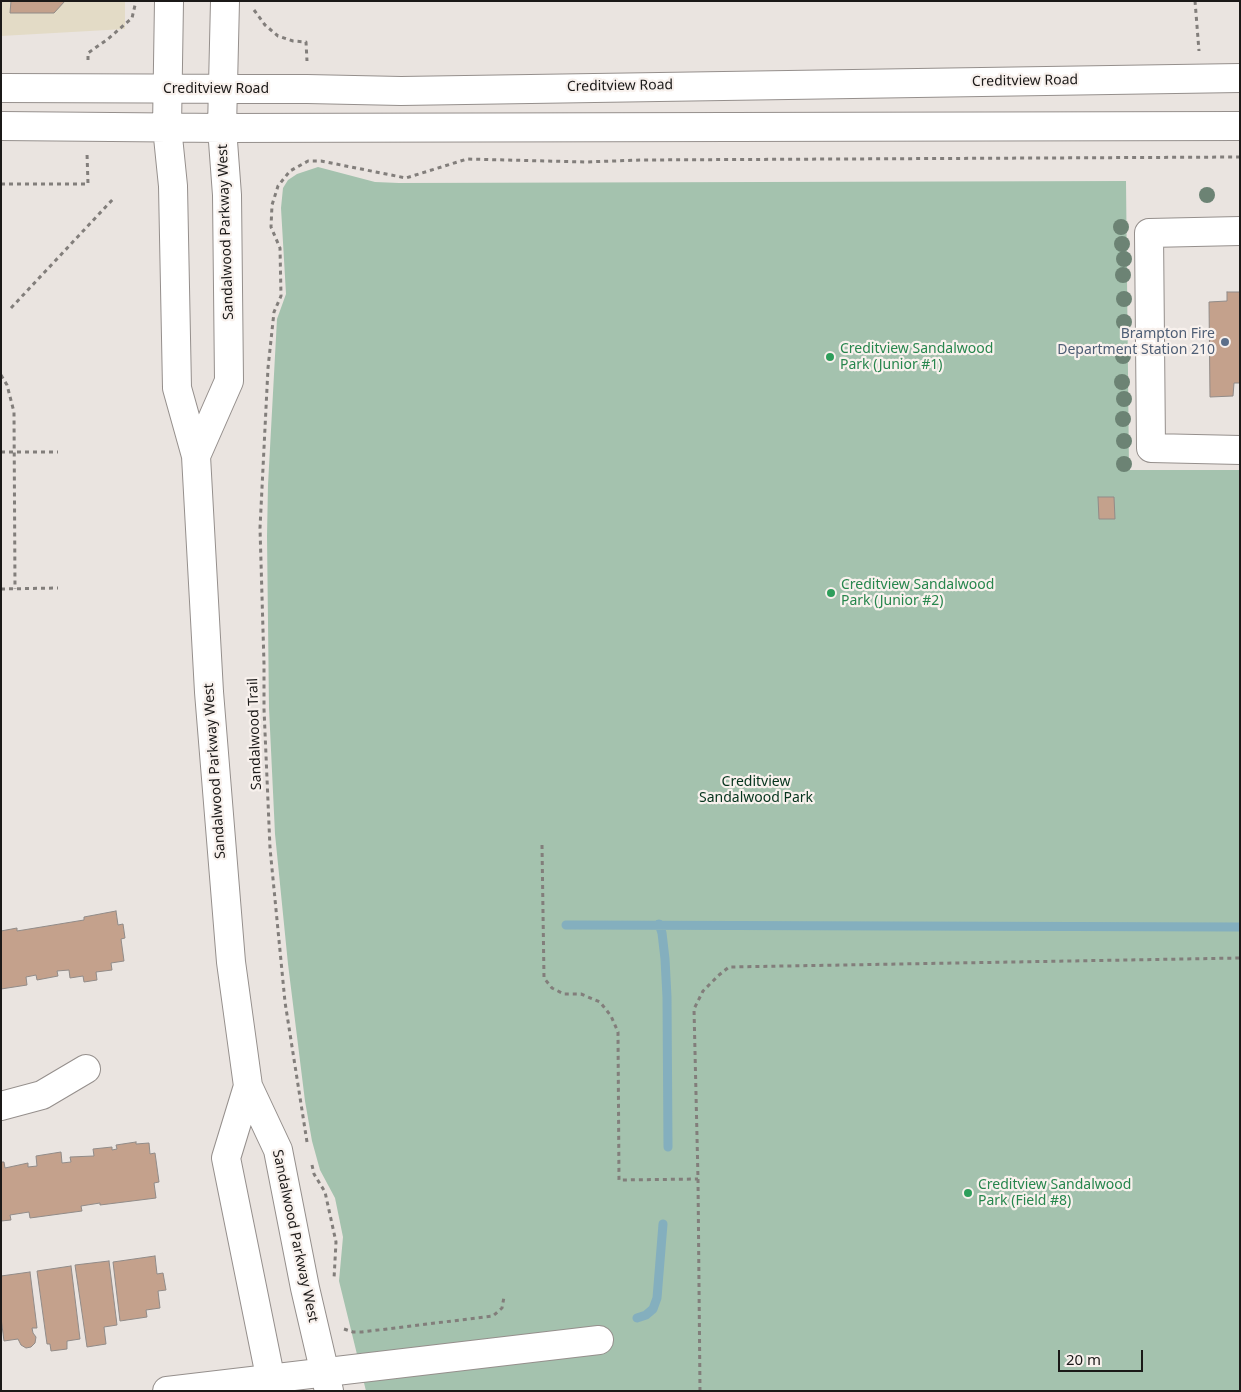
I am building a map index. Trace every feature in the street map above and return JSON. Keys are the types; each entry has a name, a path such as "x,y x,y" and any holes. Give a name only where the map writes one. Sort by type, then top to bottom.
{"main road":[{"name":"Sandalwood Parkway West","path":"169,1 167,127 173,186 177,388 196,456 209,692 231,962 248,1086 278,1150 305,1288 327,1382"},
{"name":"Sandalwood Parkway West","path":"196,456 229,381 226,195 222,128 225,1"},
{"name":"Creditview Road","path":"1,88 401,91 1240,78"},
{"path":"1,126 222,128 1240,126"},
{"path":"1240,232 1149,233 1151,448 1240,450"},
{"path":"1,1106 42,1095 86,1069"},
{"name":"Sandalwood Parkway West","path":"248,1086 226,1158 272,1385"},
{"path":"167,1391 327,1382 599,1340"}],"path":[{"path":"88,53 132,18 136,1"},
{"path":"1195,1 1201,79"},
{"path":"251,7 265,25 278,36 293,41 306,42"},
{"name":"Sandalwood Trail","path":"307,1146 285,1002 270,848 264,709 260,528 268,368 274,312 281,296 280,248 271,227 272,205 278,186 290,171 308,161 315,161 353,166 406,178 466,158 586,162 650,160 1240,157"},
{"path":"1,184 88,184"},
{"path":"11,308 114,198"},
{"path":"1,375 7,385 14,412 15,588"},
{"path":"1,452 58,452"},
{"path":"1,588 58,588"},
{"path":"542,845 544,978 552,988 564,994 581,994 600,1002 611,1016 618,1032 619,1180 698,1180"},
{"path":"700,1391 694,1009 704,991 729,967 1240,958"},
{"path":"312,1164 314,1174 325,1192 336,1242 333,1284"},
{"path":"344,1329 362,1332 493,1316 502,1308 504,1297"}],"shaded area":[{"path":"1,1 125,1 125,29 1,36"}],"green space":[{"name":"Creditview Sandalwood Park","path":"318,167 375,182 399,183 1126,181 1129,470 1240,470 1240,1391 366,1391 339,1281 343,1237 335,1198 320,1170 312,1141 305,1101 288,964 275,834 269,708 268,485 277,319 286,294 281,208 283,188 288,180 297,174"}],"building":[{"path":"11,1 65,1 54,13 10,13"},
{"name":"Brampton Fire Department Station 210","path":"1227,292 1240,292 1240,383 1234,383 1233,396 1210,397 1209,302 1227,301"},
{"path":"1098,497 1114,497 1115,519 1099,519"},
{"path":"116,911 118,925 123,924 125,938 121,939 124,961 111,963 112,970 96,972 97,980 84,982 83,976 70,978 69,970 57,971 58,976 37,980 36,975 26,977 27,985 1,989 1,931 17,928 17,931 84,920 84,917"},
{"path":"136,1142 136,1144 149,1143 150,1154 155,1153 159,1182 154,1183 156,1198 81,1206 82,1211 30,1218 29,1212 10,1215 11,1220 1,1221 1,1162 4,1162 5,1168 28,1163 28,1167 37,1166 36,1156 61,1152 62,1163 71,1162 70,1157 94,1156 93,1149 112,1147 112,1150 117,1149 116,1145"},
{"path":"155,1256 157,1274 163,1273 166,1290 158,1291 160,1308 146,1310 147,1317 120,1321 113,1262"},
{"path":"109,1261 117,1325 104,1327 106,1344 87,1347 75,1265"},
{"path":"71,1266 80,1339 67,1341 67,1349 51,1351 50,1344 47,1344 37,1271"},
{"path":"30,1272 37,1328 32,1328 36,1337 35,1343 31,1347 26,1348 21,1345 18,1339 4,1341 1,1318 1,1276"}],"waterway":[{"path":"659,924 665,959 667,997 668,1147"},
{"path":"566,925 1240,927"},
{"path":"637,1318 646,1315 653,1309 657,1298 663,1224"}],"place":[{"name":"Brampton Fire Department Station 210","path":"1225,342"},
{"name":"Creditview Sandalwood Park (Junior #1)","path":"830,357"},
{"name":"Creditview Sandalwood Park (Junior #2)","path":"831,593"},
{"name":"Creditview Sandalwood Park (Field #8)","path":"968,1193"}]}
